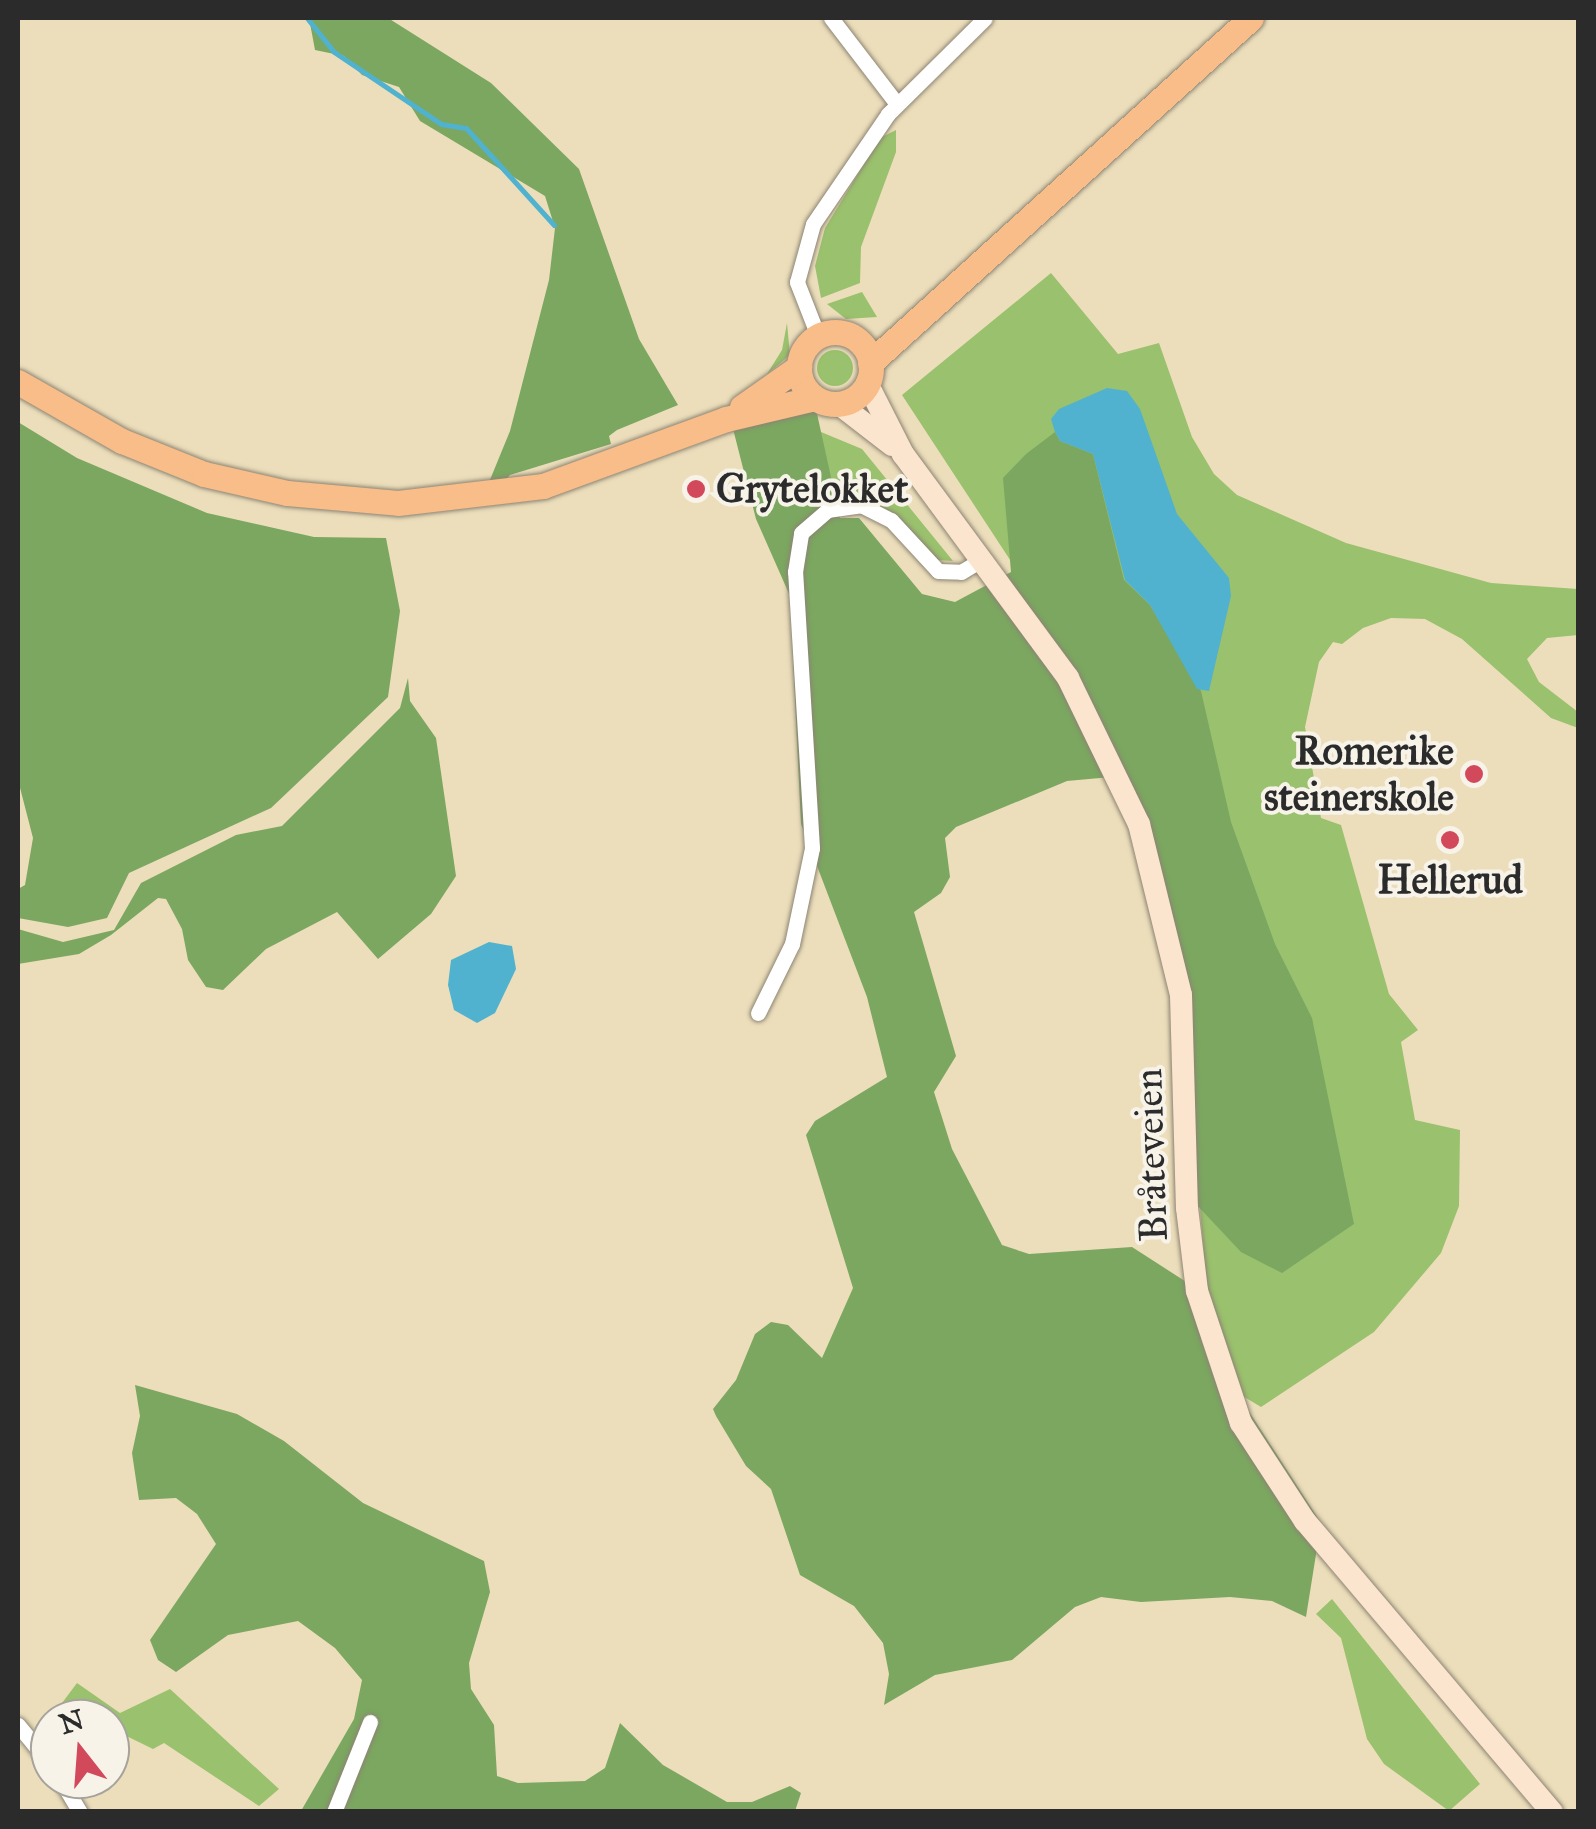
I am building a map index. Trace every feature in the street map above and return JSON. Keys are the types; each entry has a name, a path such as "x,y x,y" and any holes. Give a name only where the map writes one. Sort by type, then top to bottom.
{"main road":[{"path":"18,382 177,465 259,488 372,502 454,500 543,486 726,419 827,401 869,373 936,297 1212,58 1251,18"},
{"path":"1212,58 1274,18"},
{"path":"726,419 799,367 818,336 854,338 936,297"},
{"path":"854,338 869,373"},
{"path":"799,367 827,401"},
{"name":"Bråteveien","path":"869,373 902,454 983,559 1083,703 1128,794 1152,863 1181,994 1193,1266 1201,1314 1233,1404 1305,1521 1552,1812"},
{"name":"Bråteveien","path":"827,401 902,454"}],"street":[{"path":"831,18 897,104"},
{"path":"818,336 799,295 801,252 830,194 897,104 985,18"},
{"path":"758,1013 792,944 812,848 795,572 801,533 827,510 861,505 892,520 938,571 961,572 983,559"},
{"path":"334,1812 370,1722"}],"green space":[{"path":"309,18 388,18 491,83 579,169 639,339 678,405 617,430 609,436 611,444 510,475 488,501 485,492 510,431 549,280 555,228 545,196 420,121 399,87 362,75 344,56 315,50"},
{"path":"896,130 896,152 861,247 860,283 821,298 815,266 825,228 880,138"},
{"path":"1051,273 1118,354 1159,343 1192,437 1214,474 1237,495 1346,543 1491,583 1578,589 1578,635 1547,638 1527,659 1539,682 1578,712 1578,728 1551,718 1462,639 1425,619 1391,618 1363,628 1342,644 1333,642 1319,662 1305,727 1321,818 1341,825 1389,994 1418,1030 1401,1042 1415,1120 1460,1130 1459,1206 1441,1253 1374,1332 1261,1407 1241,1395 1208,1302 1197,1173 1195,991 1037,601 902,395"},
{"path":"862,292 877,317 846,319 827,304"},
{"path":"787,323 790,355 767,374 782,350"},
{"path":"835,350 848,355 853,368 848,381 835,386 822,381 817,368 822,355"},
{"path":"812,391 840,518 859,518 922,594 955,602 1011,572 1003,478 1055,432 1060,441 1093,454 1124,580 1150,605 1201,691 1231,822 1275,944 1312,1018 1354,1224 1282,1273 1241,1252 1195,1203 1168,917 1111,777 1067,781 956,827 945,838 950,877 941,893 914,912 956,1056 934,1092 952,1149 1002,1245 1029,1254 1132,1247 1191,1285 1219,1320 1237,1393 1321,1523 1306,1617 1272,1601 1230,1597 1141,1602 1101,1597 1075,1607 1012,1660 935,1675 884,1705 889,1674 883,1643 854,1606 800,1575 771,1489 746,1466 713,1409 736,1380 755,1334 771,1322 788,1325 822,1358 853,1288 806,1135 815,1121 887,1077 867,997 801,824 790,596 756,519 731,421"},
{"path":"18,422 77,458 207,513 314,537 386,538 400,611 388,697 271,808 129,873 107,918 68,927 18,918 18,889 25,885 33,838 18,780"},
{"path":"809,427 862,449 953,561 935,560 875,502 828,503"},
{"path":"408,678 410,701 436,738 456,876 431,914 378,959 337,912 266,949 223,990 206,987 188,960 182,929 166,899 158,898 111,935 79,954 18,964 18,929 63,942 114,930 141,883 236,835 282,826 400,708"},
{"path":"135,1385 237,1414 284,1441 363,1503 484,1561 490,1592 469,1663 471,1689 494,1725 497,1776 518,1783 585,1781 605,1768 620,1723 663,1765 727,1802 752,1802 790,1786 801,1793 795,1811 301,1811 354,1719 362,1680 335,1648 298,1621 228,1635 176,1672 158,1660 150,1640 216,1544 197,1514 176,1498 139,1500 132,1453 140,1416"},
{"path":"1332,1599 1480,1784 1449,1811 1384,1764 1367,1739 1341,1638 1316,1614"},
{"path":"77,1683 100,1699 65,1699"},
{"path":"170,1689 279,1789 259,1806 164,1743 153,1749 130,1738 130,1708"}],"water":[{"path":"1107,388 1127,391 1140,409 1177,514 1229,578 1231,596 1209,691 1197,689 1150,605 1125,580 1093,454 1060,441 1055,432 1051,419 1059,409"},
{"path":"489,942 512,946 516,969 495,1013 477,1023 454,1010 448,985 451,960"}],"waterway":[{"path":"307,18 334,52 441,124 466,128 554,225"}],"place":[{"name":"Grytelokket","path":"696,489"},
{"name":"Romerike steinerskole","path":"1474,774"},
{"name":"Hellerud","path":"1450,840"}]}
